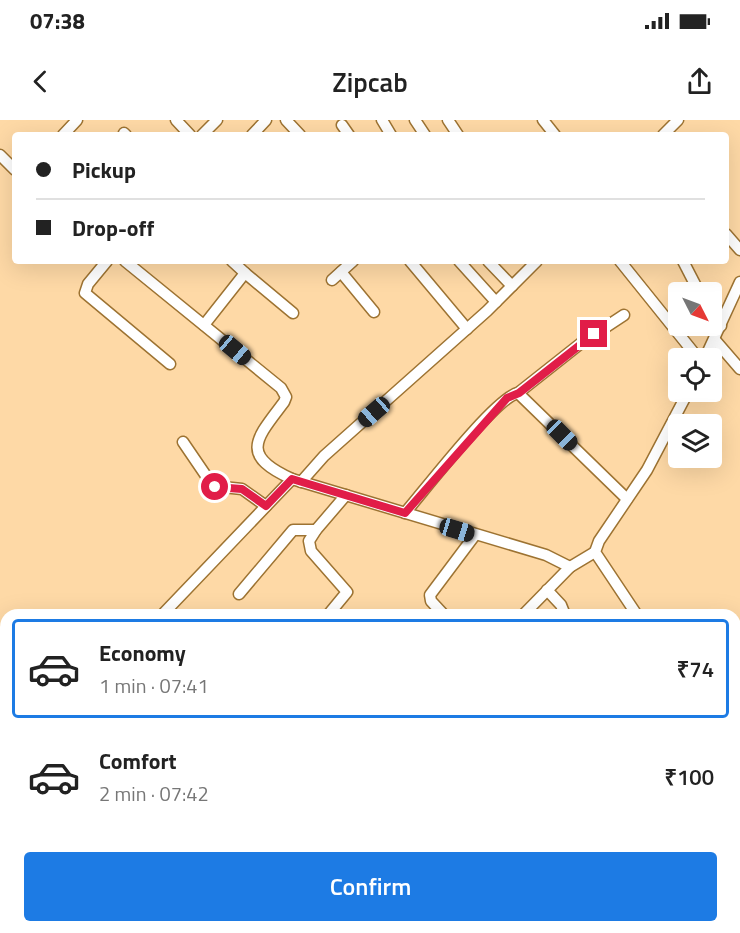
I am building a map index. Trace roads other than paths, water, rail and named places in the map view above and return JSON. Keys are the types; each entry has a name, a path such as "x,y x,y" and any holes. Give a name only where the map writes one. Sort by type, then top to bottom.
{"street":[{"path":"66,132 77,120"},
{"path":"176,120 187,132"},
{"path":"205,132 217,120"},
{"path":"255,132 266,120"},
{"path":"286,120 297,132"},
{"path":"543,120 553,132"},
{"path":"666,132 678,120"},
{"path":"342,125 347,132"},
{"path":"0,155 12,167"},
{"path":"729,237 740,250"},
{"path":"105,264 88,284 86,293 170,364"},
{"path":"129,264 284,394 284,402 262,431 256,448 269,464 296,480 546,555 570,567"},
{"path":"234,264 293,313"},
{"path":"413,264 467,329"},
{"path":"462,264 496,302"},
{"path":"491,264 512,286"},
{"path":"168,609 266,506 467,329 531,264"},
{"path":"622,264 690,348"},
{"path":"685,264 694,282"},
{"path":"332,280 346,265 374,312"},
{"path":"204,325 245,273"},
{"path":"722,324 740,282"},
{"path":"405,513 490,414 507,398 519,393 580,344 624,315"},
{"path":"711,348 717,336"},
{"path":"715,340 740,369"},
{"path":"519,393 627,499"},
{"path":"529,609 570,567 595,552 599,541 647,470 683,402"},
{"path":"183,442 213,486 242,489 266,506"},
{"path":"333,609 347,592 311,551 309,542 316,530 346,495"},
{"path":"239,594 293,530 316,530"},
{"path":"438,609 431,601 430,596 475,535"},
{"path":"595,552 633,609"},
{"path":"548,590 563,609"}]}
